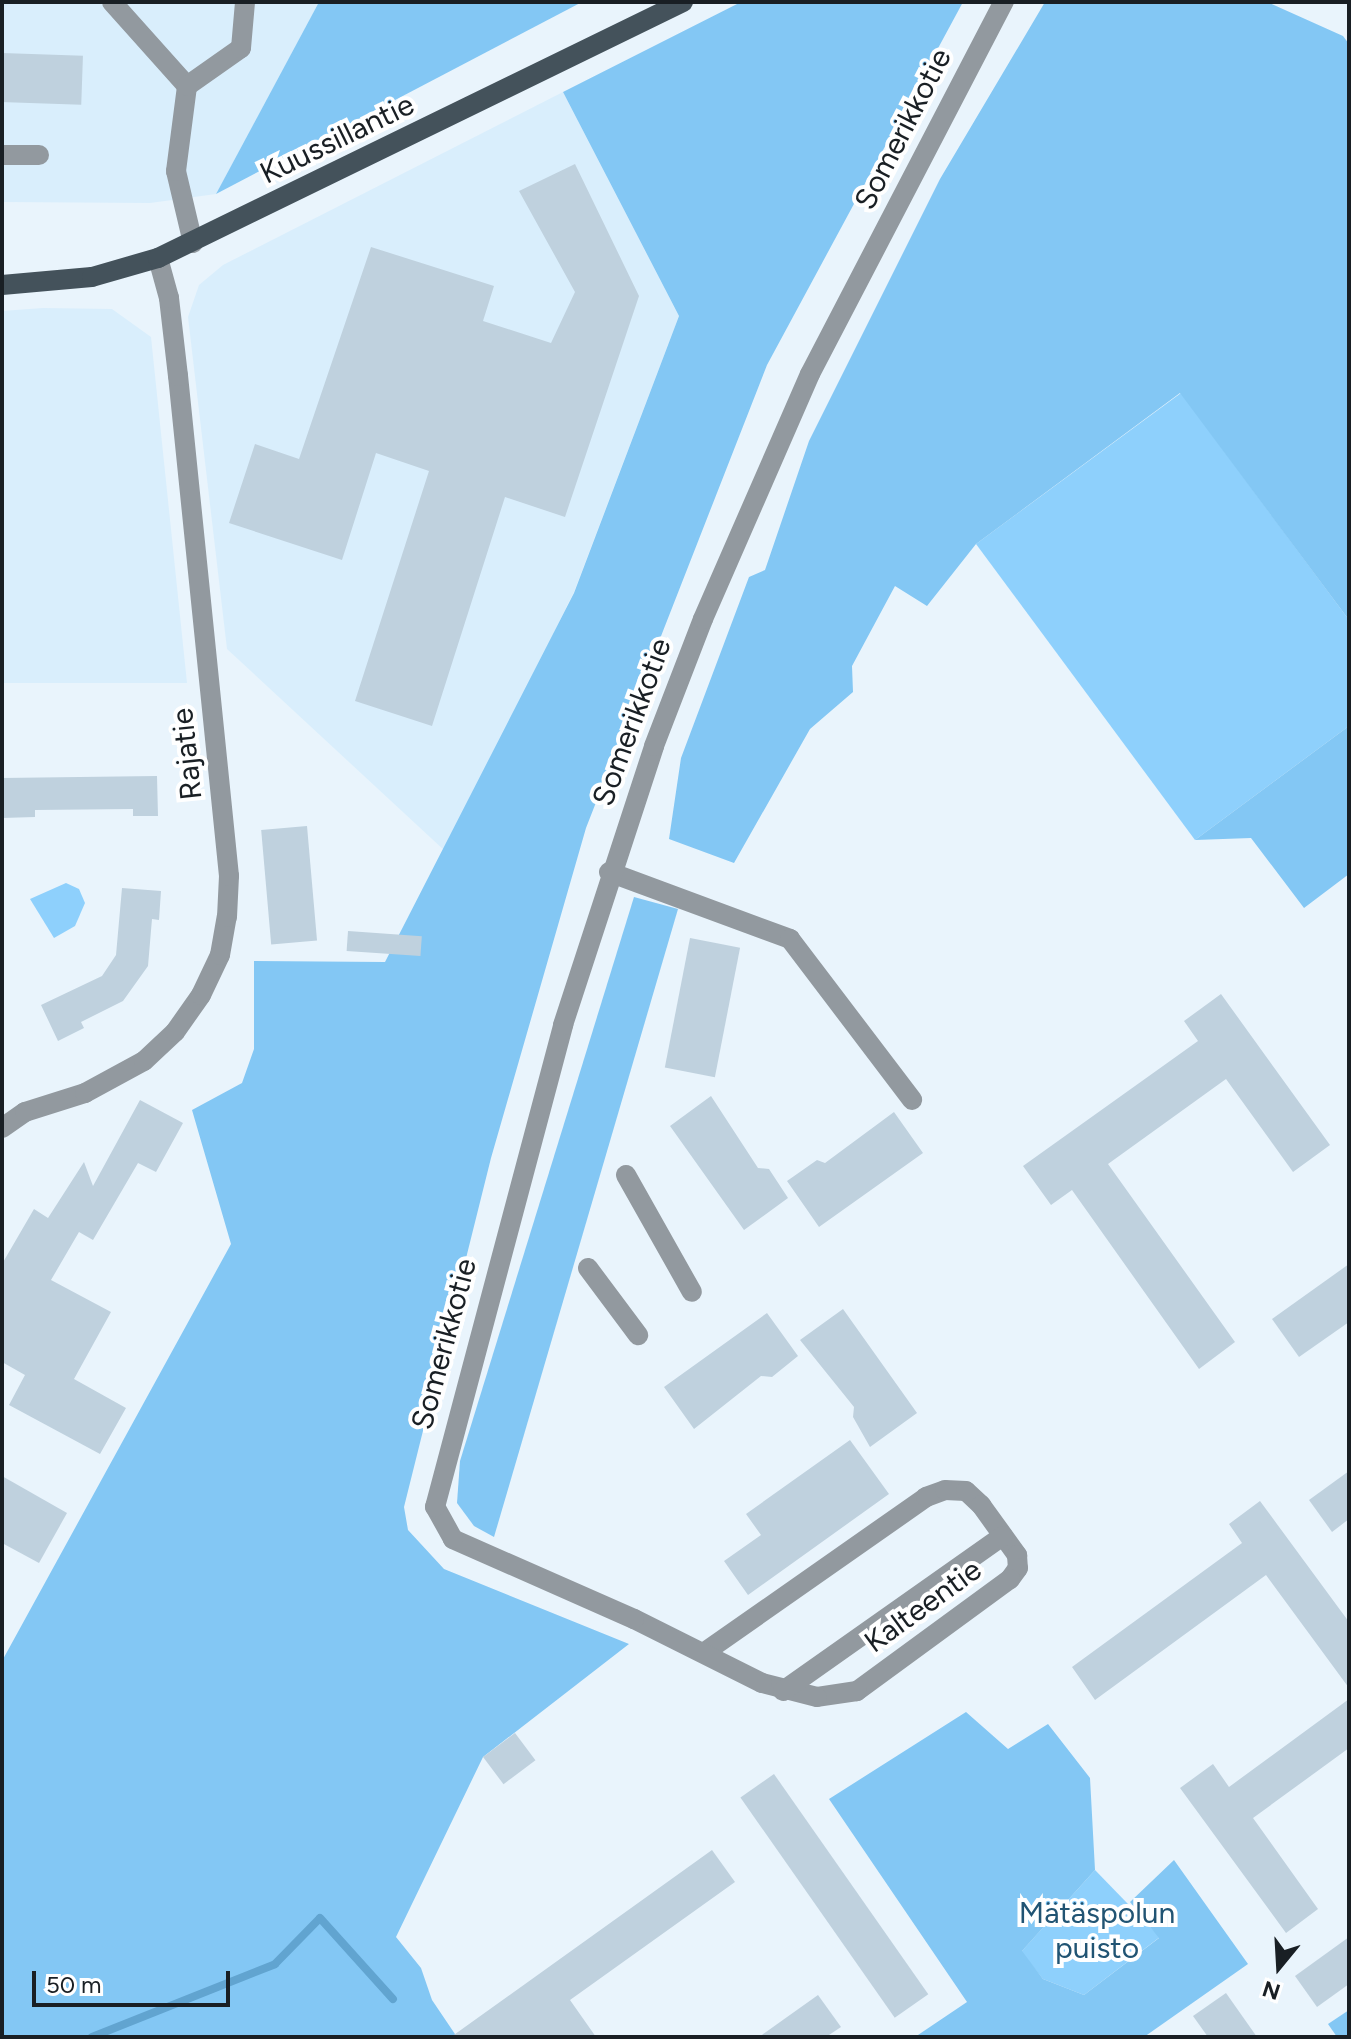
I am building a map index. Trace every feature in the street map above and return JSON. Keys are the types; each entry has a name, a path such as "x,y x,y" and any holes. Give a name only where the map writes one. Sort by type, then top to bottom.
{"main road":[{"name":"Kuussillantie","path":"2,285 92,277 158,258 683,2"}],"street":[{"path":"112,2 187,86"},
{"path":"193,243 176,171 187,86 241,48 245,2"},
{"name":"Somerikkotie","path":"435,1507 506,1229 609,872 703,619 810,374 1004,2"},
{"path":"2,155 39,155"},
{"name":"Rajatie","path":"2,1128 25,1112 85,1093 144,1061 175,1032 201,995 220,955 227,917 229,876 178,376 169,298 158,258"},
{"path":"609,872 790,939 912,1100"},
{"path":"626,1175 692,1292"},
{"path":"588,1268 638,1335"},
{"name":"Kalteentie","path":"435,1507 453,1539 705,1652 783,1691 817,1697 857,1691 1010,1579 1018,1568 1017,1555 966,1491 926,1497 705,1652"},
{"path":"783,1691 1003,1536"}],"shaded area":[{"path":"2,2 319,2 216,194 150,203 2,202"},
{"path":"319,2 582,2 216,194"},
{"path":"741,2 963,2 767,365 586,828 491,1158 404,1507 408,1530 444,1569 629,1644 483,1757 396,1937 421,1968 432,2000 457,2037 2,2037 2,1661 231,1244 192,1110 242,1083 254,1049 254,961 385,962 574,593 679,316 563,92"},
{"path":"1045,2 1267,2 1343,36 1349,44 1349,620 1180,393 976,544 927,606 895,586 852,666 853,692 810,729 734,863 669,839 681,758 749,577 765,570 809,441 940,179"},
{"path":"563,92 679,316 574,592 445,851 227,649 188,317 199,285 223,265"},
{"path":"112,309 151,337 187,683 2,683 2,311"},
{"path":"1349,726 1349,874 1304,908 1251,838 1195,840"},
{"path":"634,897 678,909 494,1537 474,1526 457,1503 460,1461"},
{"path":"966,1712 1008,1749 1048,1724 1090,1778 1095,1870 1022,1951 1043,1979 1084,1995 1159,1938 1130,1902 1174,1860 1248,1964 1144,2037 915,2037 967,2002 829,1799"},
{"path":"1349,2010 1349,2037 1337,2037 1328,2024"}],"green space":[{"path":"1181,393 1349,620 1349,726 1195,840 976,544"},
{"path":"66,883 79,889 85,903 75,926 54,938 30,899"},
{"name":"Mätäspolun puisto","path":"1095,1870 1160,1937 1084,1995 1043,1979 1021,1952"}],"building":[{"path":"2,53 83,56 81,105 2,102"},
{"path":"575,164 639,296 565,517 505,497 432,726 355,701 429,471 376,453 342,560 229,523 255,444 299,459 371,247 494,286 483,321 551,343 575,292 519,191"},
{"path":"157,776 158,816 133,816 133,809 35,810 35,817 2,818 2,778"},
{"path":"307,826 317,941 271,945 261,830"},
{"path":"122,888 161,891 159,920 152,919 148,966 123,1001 81,1022 84,1028 58,1041 41,1005 102,976 116,955"},
{"path":"348,931 422,936 420,956 347,951"},
{"path":"690,938 740,948 715,1077 665,1068"},
{"path":"1221,994 1330,1145 1293,1172 1226,1079 1108,1164 1235,1342 1199,1369 1072,1190 1051,1205 1023,1166 1198,1041 1184,1021"},
{"path":"711,1096 758,1168 769,1169 788,1198 744,1230 670,1126"},
{"path":"140,1100 183,1123 156,1172 138,1163 93,1240 79,1232 51,1280 111,1312 74,1379 126,1408 100,1454 9,1405 25,1375 2,1362 2,1264 34,1209 48,1218 84,1162 93,1186"},
{"path":"894,1112 923,1153 819,1227 787,1181 817,1160 825,1163"},
{"path":"1349,1264 1349,1322 1299,1357 1272,1319"},
{"path":"843,1309 917,1413 870,1447 853,1417 854,1407 800,1340"},
{"path":"767,1313 798,1356 772,1377 761,1376 694,1429 664,1387"},
{"path":"850,1440 889,1494 748,1595 724,1561 761,1535 746,1514"},
{"path":"1349,1471 1349,1519 1332,1532 1309,1500"},
{"path":"2,1476 67,1513 39,1563 2,1543"},
{"path":"1260,1501 1349,1622 1349,1688 1266,1575 1095,1700 1072,1667 1242,1543 1229,1524"},
{"path":"1349,1699 1349,1748 1253,1818 1318,1909 1286,1933 1180,1788 1213,1764 1229,1787"},
{"path":"515,1733 535,1760 504,1784 483,1757"},
{"path":"774,1774 928,1994 895,2018 740,1798"},
{"path":"712,1850 735,1882 570,2000 596,2037 451,2037"},
{"path":"1349,1937 1349,1984 1317,2007 1295,1976"},
{"path":"1226,1993 1257,2037 1208,2037 1193,2016"},
{"path":"818,1995 841,2027 826,2037 759,2037"}],"waterway":[{"path":"92,2037 275,1964 320,1918 393,1999"}]}
